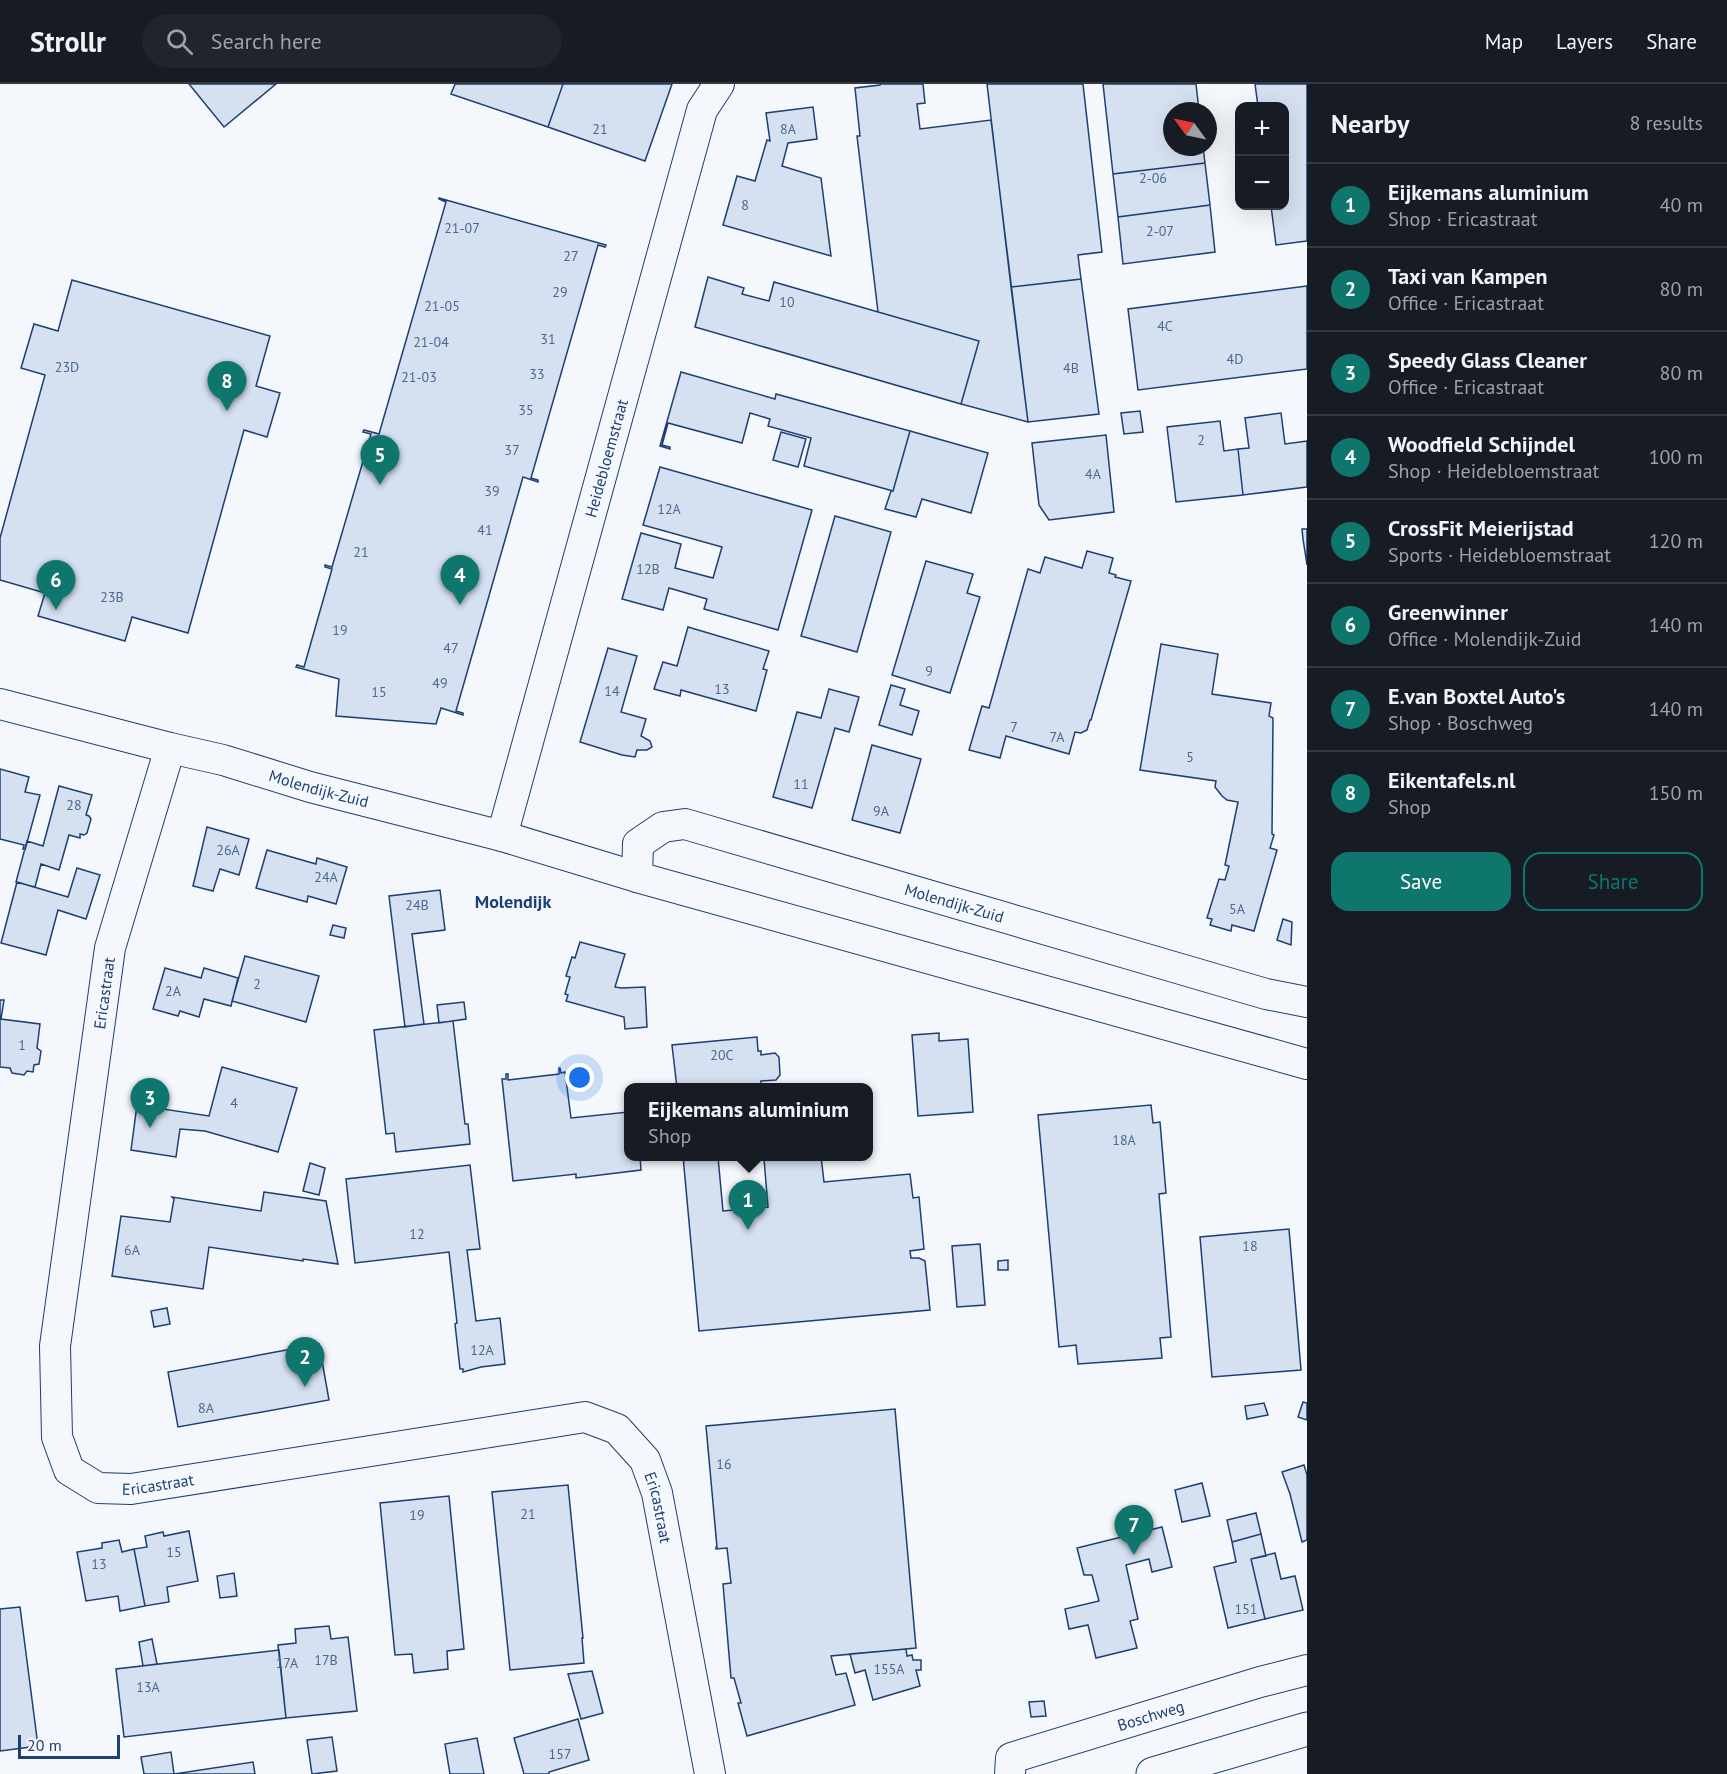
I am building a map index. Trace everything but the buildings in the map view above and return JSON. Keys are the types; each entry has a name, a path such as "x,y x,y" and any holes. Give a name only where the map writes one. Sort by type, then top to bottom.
{"street":[{"name":"Heidebloemstraat","path":"502,836 702,110 719,84"},
{"name":"Molendijk-Zuid","path":"0,704 223,760 310,787 502,836 637,877 1307,1064"},
{"name":"Ericastraat","path":"170,748 110,948 105,983 55,1346 57,1437 69,1470 98,1488 131,1489 585,1417 617,1429 645,1460 657,1493 710,1774"},
{"name":"Molendijk-Zuid","path":"637,877 638,844 663,827 685,824 1266,994 1307,1002"},
{"name":"Boschweg","path":"1010,1774 1011,1758 1260,1682 1307,1670"},
{"path":"1153,1774 1307,1729"}],"place":[{"name":"Eikentafels.nl","path":"227,411"},
{"name":"CrossFit Meierijstad","path":"380,485"},
{"name":"Woodfield Schijndel","path":"460,605"},
{"name":"Greenwinner","path":"56,610"},
{"name":"Speedy Glass Cleaner","path":"150,1128"},
{"name":"Eijkemans aluminium","path":"748,1230"},
{"name":"Taxi van Kampen","path":"305,1387"},
{"name":"E.van Boxtel Auto's","path":"1134,1555"}],"district":[{"name":"Molendijk","path":"513,902"}]}
